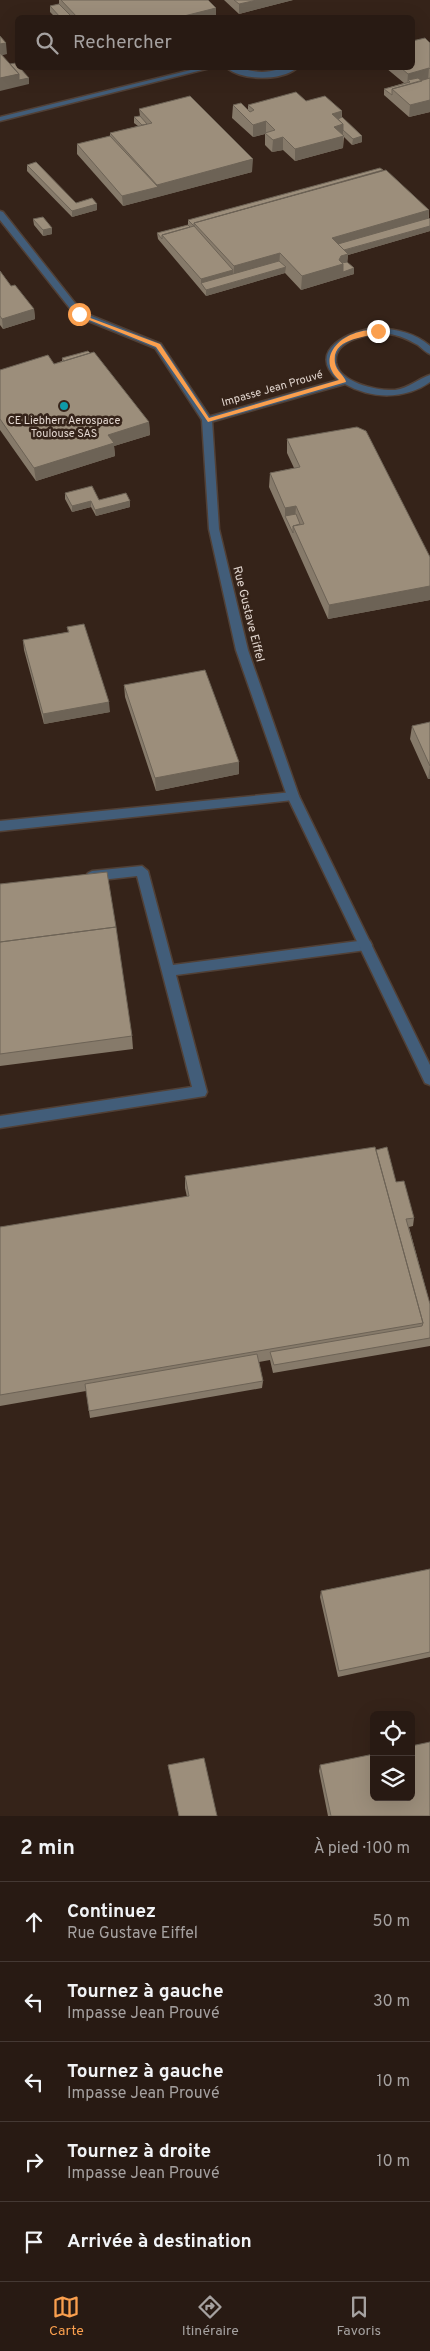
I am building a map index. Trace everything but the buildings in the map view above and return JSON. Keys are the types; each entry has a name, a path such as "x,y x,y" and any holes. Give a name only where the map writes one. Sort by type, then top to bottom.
{"street":[{"path":"0,118 198,70"},
{"path":"238,70 251,74 266,74 284,70"},
{"path":"0,214 79,314 158,346 208,420"},
{"name":"Impasse Jean Prouvé","path":"344,381 336,374 331,364 332,353 345,340 359,334 378,331 396,332 422,342 430,351"},
{"path":"344,381 358,388 381,393 399,392 420,386 430,378"},
{"name":"Impasse Jean Prouvé","path":"208,420 344,381"},
{"name":"Rue Gustave Eiffel","path":"208,420 214,529 242,650 293,796 430,1080"},
{"path":"0,826 293,796"},
{"path":"0,1122 200,1092 142,871 76,878"},
{"path":"168,971 366,945"}],"place":[{"name":"CE Liebherr Aerospace Toulouse SAS","path":"64,406"}],"route":[{"path":"79,314 158,346 208,420 344,381 336,374 331,364 332,353 345,340 359,334 378,331"}]}
